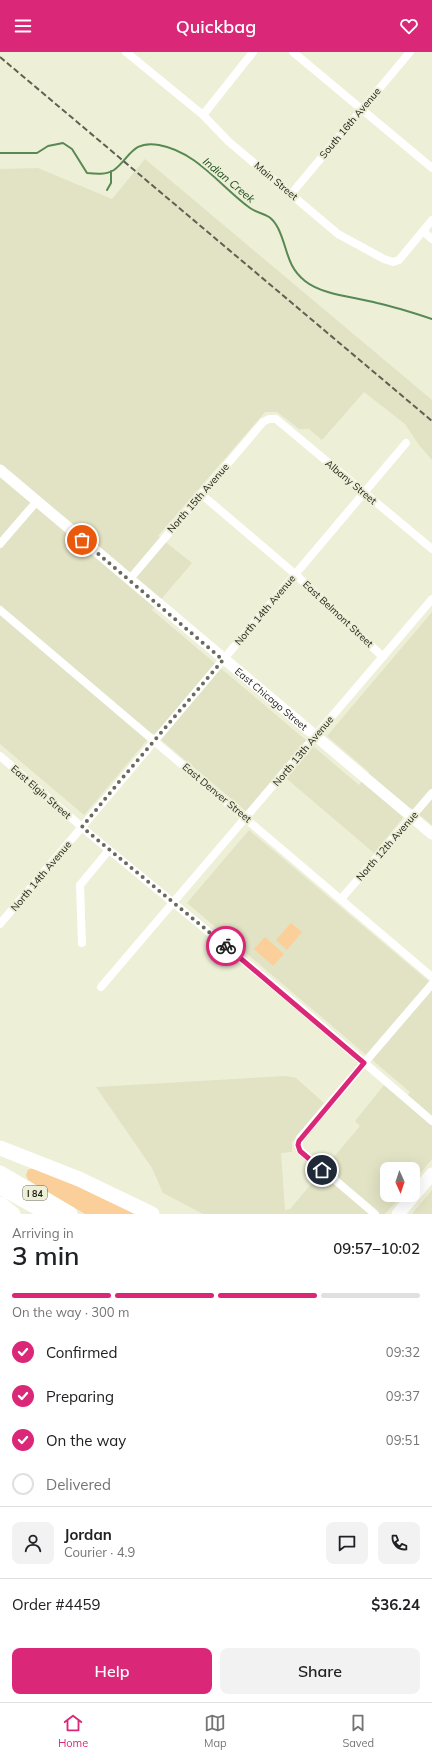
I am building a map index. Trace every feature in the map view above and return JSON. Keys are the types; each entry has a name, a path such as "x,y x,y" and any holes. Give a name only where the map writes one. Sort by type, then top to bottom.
{"highway":[{"path":"0,1148 78,1179 152,1214"},
{"name":"I 84","path":"0,1173 70,1214"},
{"name":"I 84","path":"0,1187 49,1214"},
{"path":"0,1204 13,1214"}],"main road":[{"path":"398,1214 432,1174"}],"street":[{"name":"Main Street","path":"126,52 203,115 228,141 338,234 384,260 393,262 399,260 423,231"},
{"path":"203,115 253,52"},
{"path":"293,52 432,168"},
{"name":"South 16th Avenue","path":"291,194 410,52"},
{"path":"432,220 423,231 432,239"},
{"name":"Albany Street","path":"269,419 276,419 432,549"},
{"name":"North 15th Avenue","path":"129,580 263,422 269,419"},
{"name":"North 14th Avenue","path":"0,924 406,443"},
{"name":"East Chicago Street","path":"0,470 223,660 432,834"},
{"name":"East Belmont Street","path":"201,494 295,574 383,657"},
{"path":"0,544 37,501"},
{"name":"North 13th Avenue","path":"101,987 432,599"},
{"name":"East Denver Street","path":"0,610 155,740 432,977"},
{"name":"East Elgin Street","path":"0,756 109,850 289,998 432,1121"},
{"name":"North 12th Avenue","path":"341,899 432,793"},
{"path":"82,943 80,886 109,850"},
{"path":"375,1214 300,1151 298,1145 300,1138 432,984"}],"shaded area":[{"path":"145,159 432,400 432,460 419,445 405,424 364,392 322,440 309,429 299,429 277,412 265,412 158,536 192,563 152,610 359,785 369,772 327,736 432,612 432,825 411,808 374,853 280,773 247,812 153,733 84,815 0,744 0,169 38,168 112,199"},
{"path":"249,830 432,984 432,1159 420,1174 420,1162 380,1162 380,1202 396,1202 385,1214 203,1214 163,1193 152,1168 96,1087 286,1076 296,1078 324,1103 292,1142 292,1152 281,1153 285,1210 290,1209 360,1126 355,1121 384,1085 403,1101 410,1092 187,903"},
{"path":"291,923 302,932 287,950 276,940"},
{"path":"265,937 284,954 273,966 254,949"},
{"path":"35,1167 140,1214 85,1214 28,1180 26,1175 28,1170"},
{"path":"432,1190 432,1214 412,1214"}],"waterway":[{"name":"Indian Creek","path":"0,153 37,153 48,146 63,143 72,149 87,173 101,174 114,170 132,151 143,145 159,145 173,149 197,162 250,208 268,216 278,228 294,269 312,286 330,293 391,306 432,319"},
{"path":"107,190 111,183 111,171"}],"railway":[{"path":"0,57 432,421"}],"way so far":[{"path":"82,540 223,660 82,827 226,946"}],"route":[{"path":"226,946 364,1063 300,1138 298,1145 300,1151 322,1170"}]}
